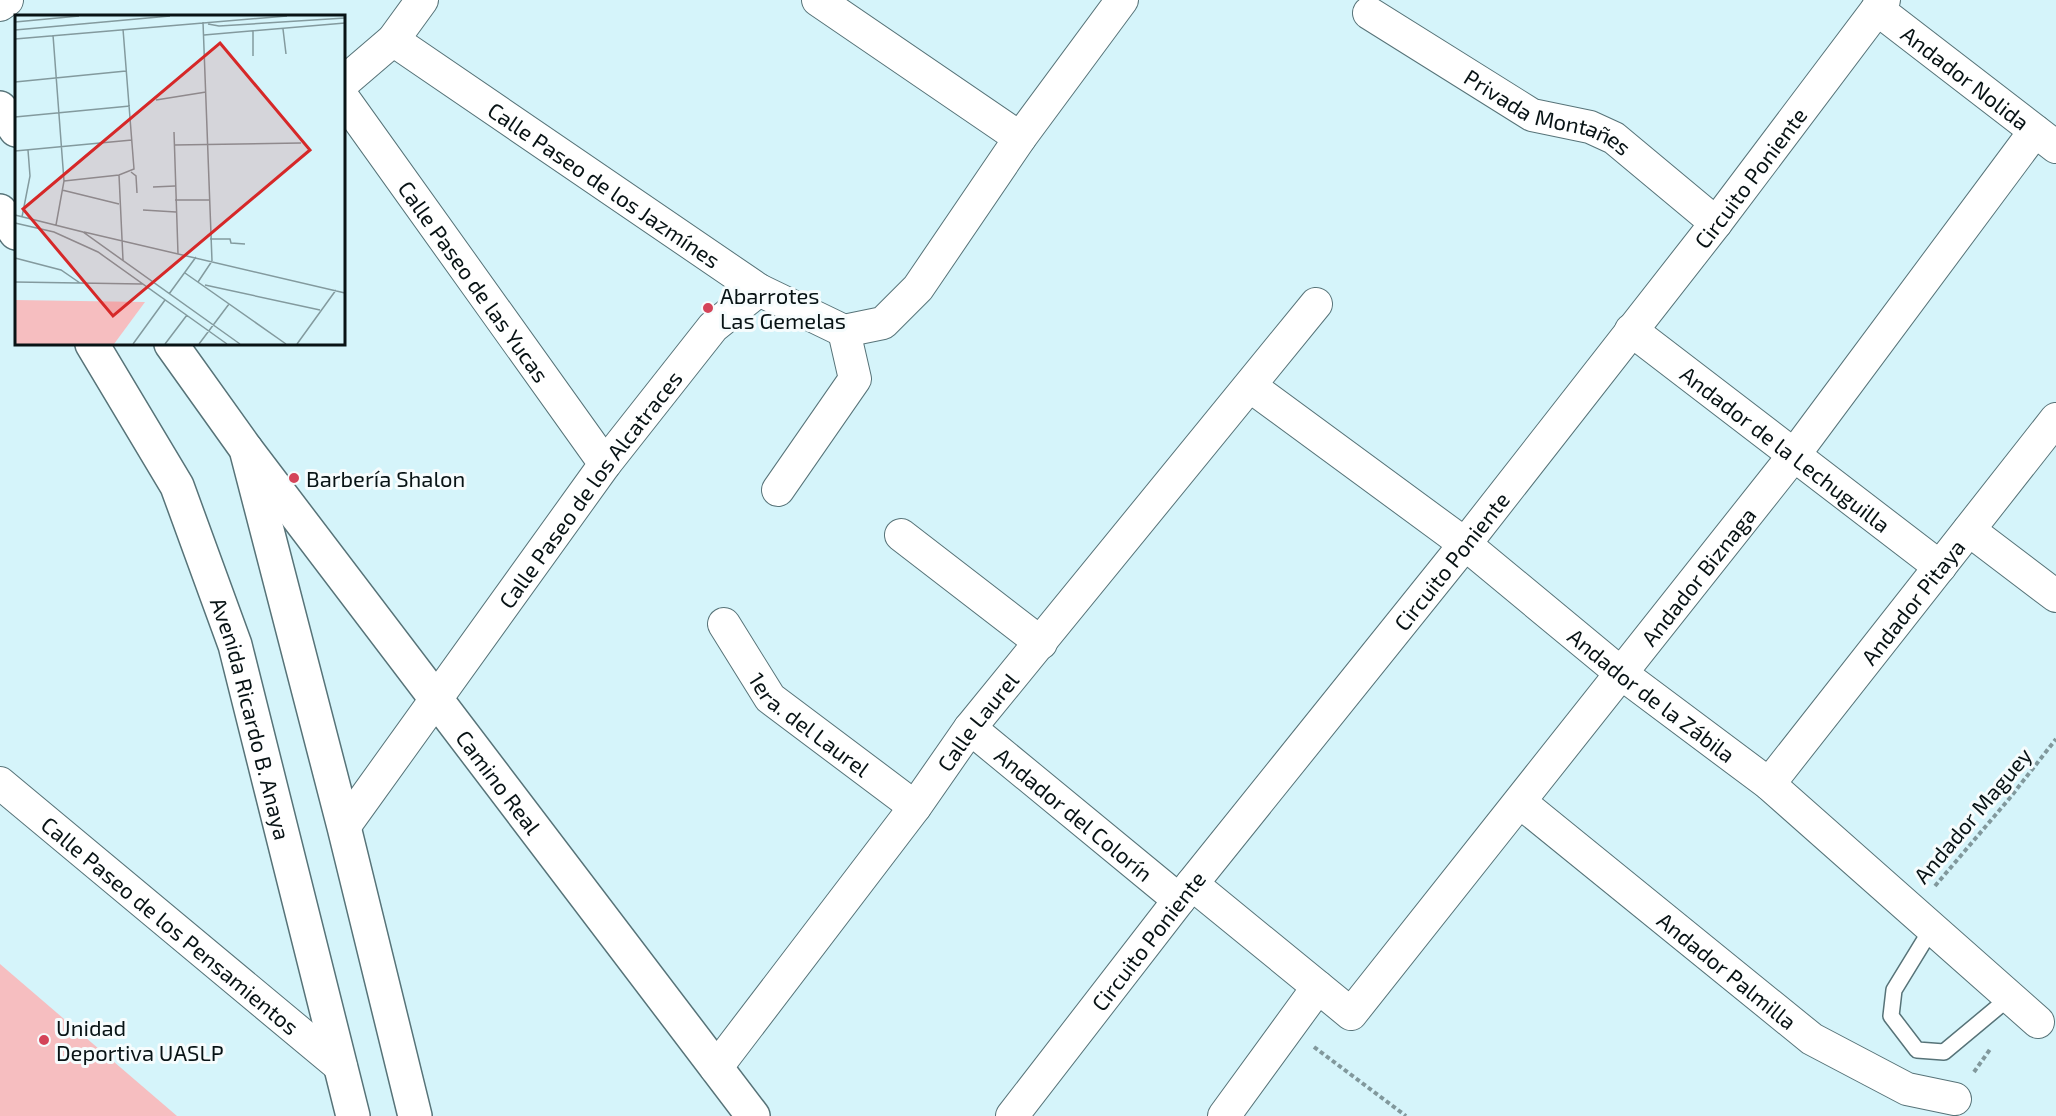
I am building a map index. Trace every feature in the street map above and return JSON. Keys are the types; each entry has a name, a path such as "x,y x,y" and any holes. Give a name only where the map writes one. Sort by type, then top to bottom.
{"main road":[{"path":"0,108 15,129"},
{"path":"0,211 15,232"},
{"name":"Avenida Ricardo B. Anaya","path":"93,345 177,486 236,645 353,1116"},
{"path":"172,345 246,449 416,1116"},
{"name":"Camino Real","path":"246,449 753,1116"}],"street":[{"path":"0,5 7,0"},
{"path":"345,81 393,40 422,0"},
{"path":"818,0 1020,138"},
{"path":"778,490 855,379 844,331 883,323 918,288 1020,138 1122,0"},
{"name":"Andador Nolida","path":"1881,4 2046,139"},
{"name":"Circuito Poniente","path":"1012,1116 1186,892 1465,544 1716,223 1881,4"},
{"name":"Privada Montañes","path":"1369,13 1532,115 1590,127 1614,138 1716,223"},
{"name":"Calle Paseo de los Jazmínes","path":"393,40 759,290 844,331"},
{"name":"Calle Paseo de las Yucas","path":"345,100 605,464"},
{"name":"Andador Biznaga","path":"1351,1014 2046,139"},
{"name":"Calle Paseo de los Alcatraces","path":"344,827 605,464 713,327 759,290"},
{"name":"Calle Laurel","path":"716,1068 915,807 970,728 1316,304"},
{"name":"Andador de la Lechuguilla","path":"1631,330 1940,567"},
{"name":"Andador de la Zábila","path":"1250,386 1465,544 1622,674 1769,784 2023,1008"},
{"name":"Andador Pitaya","path":"1769,784 2056,419"},
{"path":"1969,530 2056,596"},
{"path":"901,535 1041,643"},
{"name":"1era. del Laurel","path":"724,624 770,698 915,807"},
{"name":"Andador del Colorín","path":"970,728 1351,1014"},
{"name":"Calle Paseo de los Pensamientos","path":"0,783 340,1067"},
{"name":"Andador Palmilla","path":"1520,802 1812,1040 1907,1089 1955,1099"},
{"path":"1224,1116 1290,1029 1318,987"}],"lane":[{"path":"1922,920 1894,990 1891,1016 1917,1050 1944,1052 2023,1008"}],"path":[{"name":"Andador Maguey","path":"1922,920 2009,799 2056,739"},
{"path":"1955,1099 2023,1008"},
{"path":"1290,1029 1406,1116"}],"shaded area":[{"name":"Unidad Deportiva UASLP","path":"0,964 177,1116 0,1116"}],"place":[{"name":"Abarrotes Las Gemelas","path":"708,308"},
{"name":"Barbería Shalon","path":"294,478"},
{"name":"Unidad Deportiva UASLP","path":"44,1040"}]}
